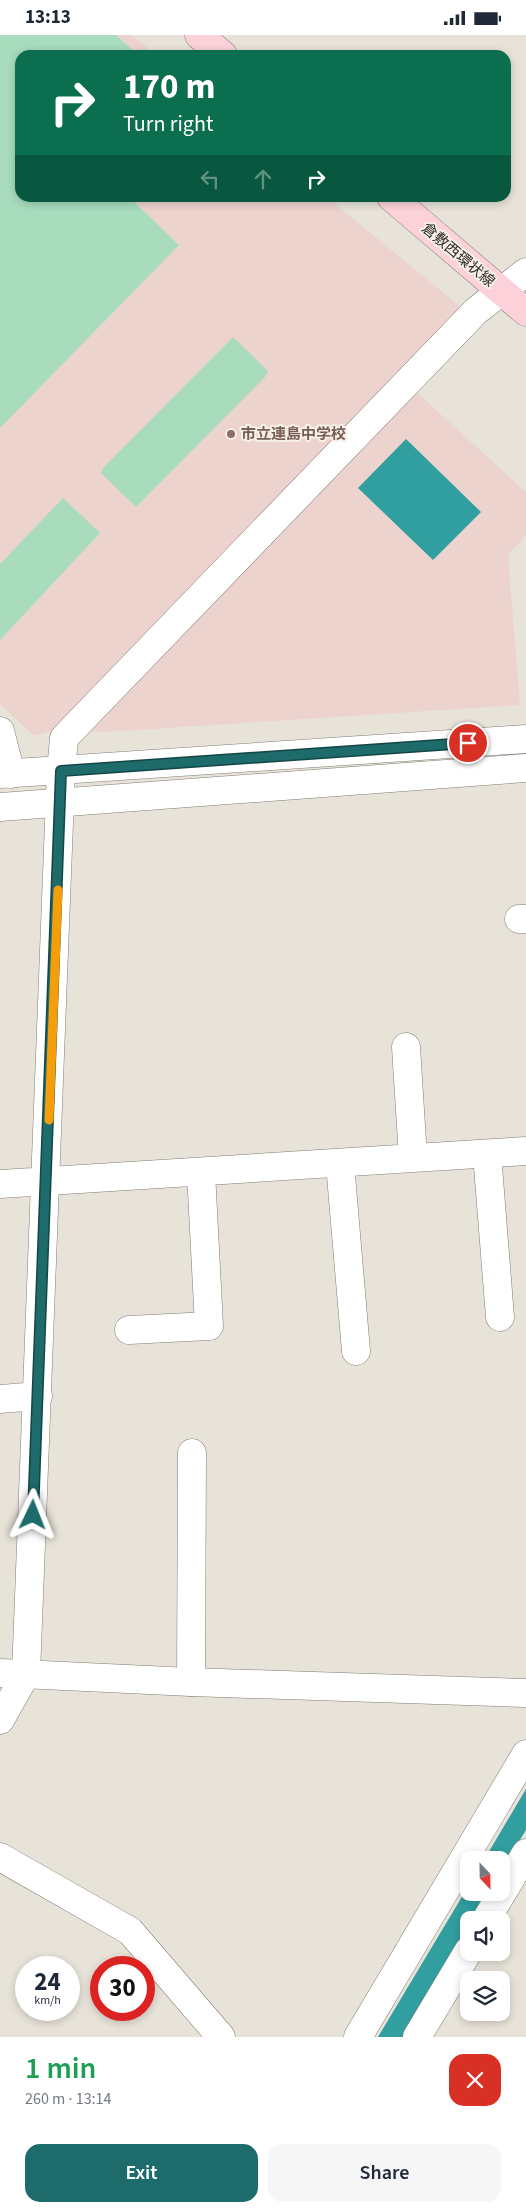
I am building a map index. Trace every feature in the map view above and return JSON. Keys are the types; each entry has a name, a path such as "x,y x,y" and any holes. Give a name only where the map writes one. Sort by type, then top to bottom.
{"main road":[{"path":"199,35 216,50"},
{"name":"倉敷西環状線","path":"396,202 526,312"}],"street":[{"path":"0,1720 13,1673 38,1397 61,771 64,738 469,318 526,273"},
{"path":"0,731 5,774 526,739"},
{"path":"0,807 526,768"},
{"path":"406,1047 413,1158"},
{"path":"0,1184 340,1165 413,1158 526,1151"},
{"path":"487,1154 500,1317"},
{"path":"340,1165 356,1351"},
{"path":"129,1329 209,1326 201,1172"},
{"path":"0,1399 38,1397"},
{"path":"191,1682 192,1453"},
{"path":"13,1673 191,1682 526,1693"},
{"path":"358,2037 526,1754"},
{"path":"491,1911 526,1853"},
{"path":"0,1857 130,1931 221,2037"},
{"path":"417,2037 462,1961"}],"shaded area":[{"name":"市立連島中学校","path":"0,35 132,35 150,50 15,50 15,202 333,202 463,309 399,376 526,492 526,535 508,555 520,705 105,732 61,728 34,736 0,704"}],"green space":[{"path":"0,35 116,35 132,50 15,50 15,202 134,202 179,245 0,428"},
{"path":"233,337 268,371 265,377 136,507 101,473 104,467"},
{"path":"63,498 100,533 0,640 0,564"}],"water":[{"path":"406,439 481,512 433,560 358,488"},
{"path":"526,1789 526,1830 510,1856 510,1851 489,1851"},
{"path":"460,1900 484,1901 478,1911 460,1911 460,1941 403,2037 378,2037"}],"slow traffic":[{"path":"49,1120 58,890"}],"place":[{"name":"市立連島中学校","path":"231,434"}],"route":[{"path":"33,1515 61,771 468,743"}]}
